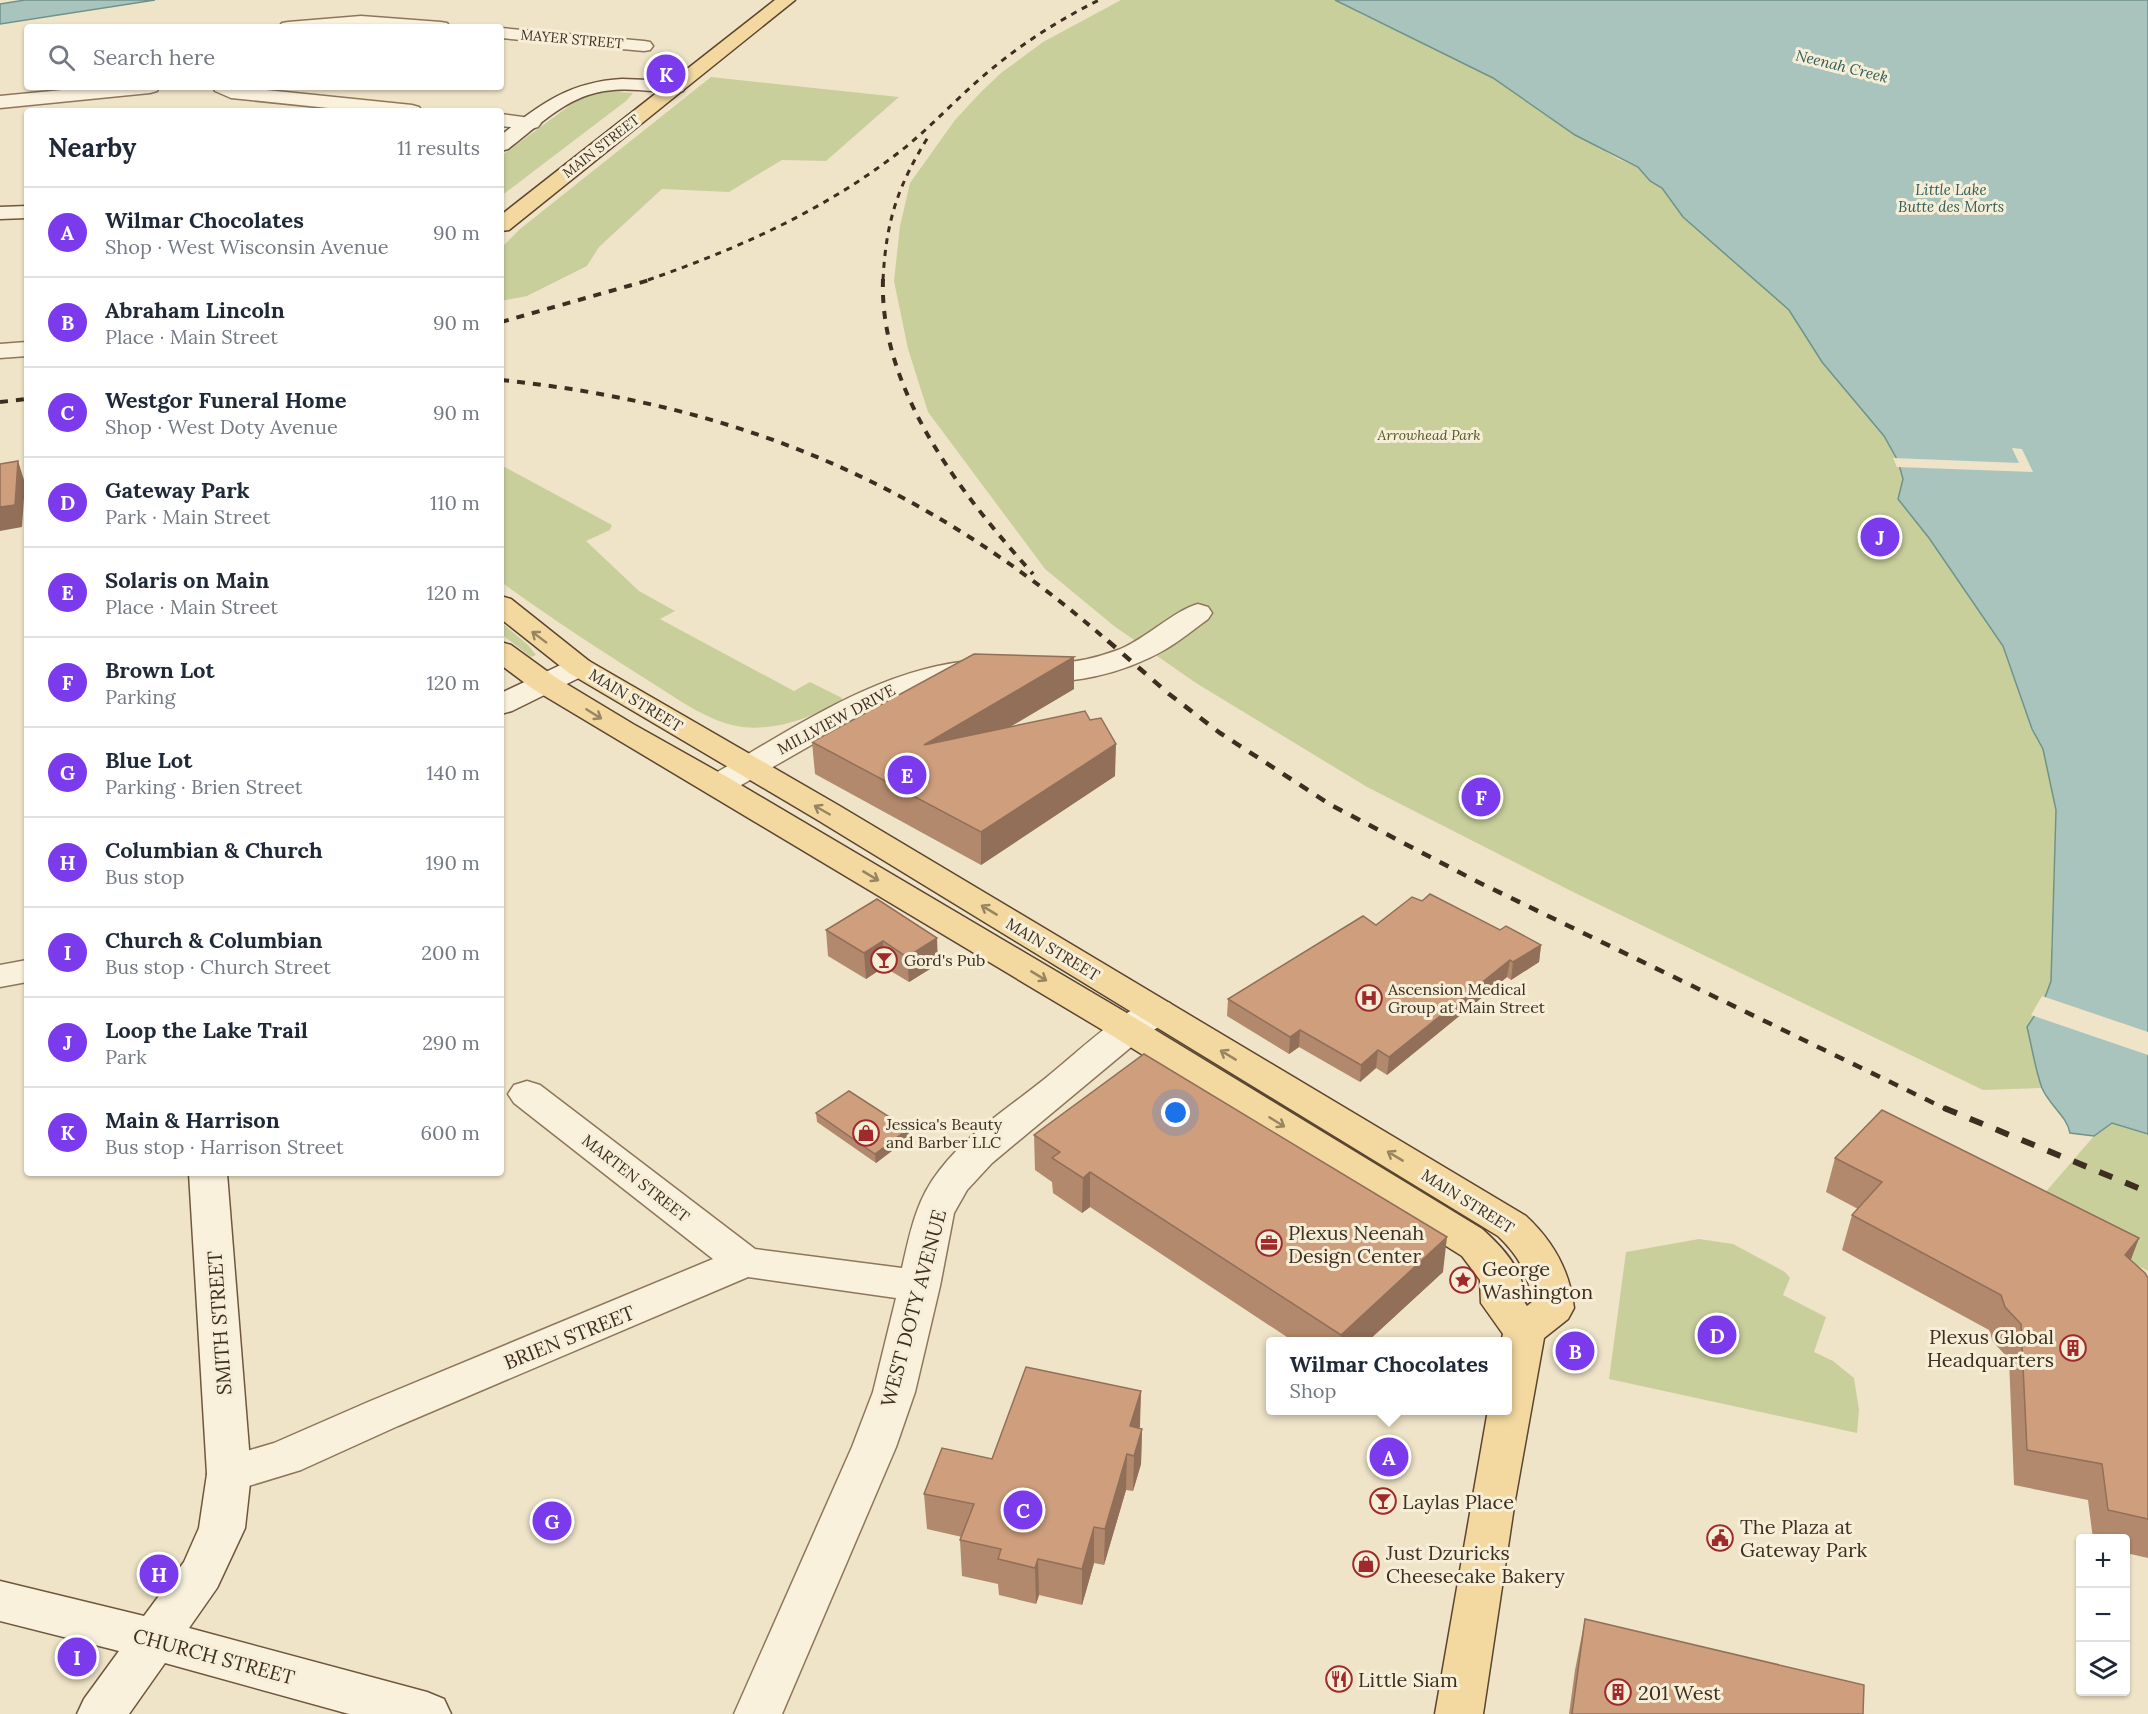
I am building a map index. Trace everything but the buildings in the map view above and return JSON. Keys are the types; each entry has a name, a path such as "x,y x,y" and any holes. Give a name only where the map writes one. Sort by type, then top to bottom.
{"main road":[{"name":"MAIN STREET","path":"504,223 786,0"},
{"name":"MAIN STREET","path":"504,607 579,667 748,767 1143,1021 1468,1239 1497,1272 1502,1284 1502,1303 1524,1331 1553,1308 1549,1277 1539,1255 1512,1226 1143,1021 718,785 622,731 544,683 504,653"},
{"path":"1512,1396 1524,1331"},
{"path":"1459,1714 1509,1415"}],"street":[{"path":"324,24 361,21 401,24"},
{"name":"MAYER STREET","path":"504,33 644,46"},
{"path":"504,143 567,97 586,89 620,84 676,87"},
{"path":"0,102 124,90 126,108"},
{"path":"227,90 383,108"},
{"path":"504,120 531,123"},
{"path":"0,213 24,212"},
{"path":"0,351 24,349"},
{"name":"MILLVIEW DRIVE","path":"718,785 879,694 900,685 934,675 969,669 993,668 1041,672 1091,666 1139,651 1198,613"},
{"path":"504,703 579,667"},
{"path":"0,976 24,971"},
{"name":"WEST DOTY AVENUE","path":"758,1714 874,1447 894,1392 920,1286 934,1213 952,1180 978,1153 1143,1021"},
{"name":"MARTEN STREET","path":"527,1094 745,1262"},
{"name":"SMITH STREET","path":"101,1714 201,1574 224,1520 229,1474 208,1176"},
{"path":"745,1262 920,1286"},
{"name":"BRIEN STREET","path":"229,1474 285,1458 383,1414 745,1262"},
{"name":"CHURCH STREET","path":"0,1601 153,1639 427,1714"}],"green space":[{"name":"Arrowhead Park","path":"1121,0 1336,0 1493,78 1548,117 1618,159 1638,167 1650,181 1662,188 1683,217 1789,310 1822,362 1884,436 1898,461 1903,479 1898,499 1929,538 2003,646 2032,729 2043,748 2056,810 2051,950 2148,1016 2027,1027 2042,1088 1983,1090 1573,892 1367,787 1196,683 1114,626 1045,569 928,412 908,349 894,281 900,226 910,183 955,120 981,92 1001,73 1043,42"},
{"path":"711,77 899,97 826,161 782,160 729,192 662,189 599,247 587,266 527,296 504,300 504,245 520,229"},
{"path":"607,91 633,93 626,101 504,194 504,154 580,98"},
{"path":"504,467 612,525 610,530 586,541 639,591 675,611 660,619 794,691 810,682 842,698 842,701 781,725 755,728 729,724 705,715 682,702 504,584"},
{"path":"504,625 536,655 531,657 504,636"},
{"path":"2112,1123 2148,1134 2148,1271 2030,1210 2094,1136"},
{"path":"1699,1239 1733,1244 1785,1272 1790,1278 1783,1295 1826,1317 1814,1352 1833,1361 1854,1378 1859,1410 1857,1433 1609,1379 1626,1252"}],"water":[{"path":"25,0 155,0 0,24 0,4"},
{"name":"Little Lake Butte des Morts","path":"1335,0 2148,0 2148,1134 2112,1123 2094,1136 2070,1133 2065,1121 2042,1088 2027,1027 2043,1003 2051,981 2056,810 2043,749 2032,729 2003,646 1929,538 1898,499 1903,479 1898,461 1884,436 1822,362 1789,310 1683,217 1662,188 1650,181 1638,167 1575,135 1493,78"}],"pier":[{"path":"2012,448 2022,449 2033,472 1897,467 1893,458 2019,463"},
{"path":"2042,996 2148,1032 2148,1055 2031,1015"}],"railway":[{"path":"648,280 778,227 840,193 898,153 971,86 1010,55 1053,25 1099,0"},
{"path":"883,280 887,239 896,204 910,170 930,134"},
{"path":"504,321 653,279"},
{"path":"883,280 885,321 895,361 910,401 930,439 954,476 979,511 1033,574"},
{"path":"504,380 589,392 672,409 751,432 827,461 900,496 971,538 1040,586 1109,642"},
{"path":"0,402 24,399"},
{"path":"1108,641 1169,694 1220,733 1331,805 1476,881 1948,1110"},
{"path":"1944,1108 2148,1192"}],"place":[{"name":"Main & Harrison","path":"666,74"},
{"name":"Loop the Lake Trail","path":"1880,537"},
{"name":"Solaris on Main","path":"907,775"},
{"name":"Brown Lot","path":"1481,797"},
{"name":"Gord's Pub","path":"884,960"},
{"name":"Ascension Medical Group at Main Street","path":"1369,998"},
{"name":"Jessica's Beauty and Barber LLC","path":"866,1133"},
{"name":"Plexus Neenah Design Center","path":"1269,1243"},
{"name":"George Washington","path":"1463,1280"},
{"name":"Gateway Park","path":"1717,1335"},
{"name":"Plexus Global Headquarters","path":"2073,1348"},
{"name":"Abraham Lincoln","path":"1575,1351"},
{"name":"Wilmar Chocolates","path":"1389,1457"},
{"name":"Laylas Place","path":"1383,1501"},
{"name":"Westgor Funeral Home","path":"1023,1510"},
{"name":"Blue Lot","path":"552,1521"},
{"name":"The Plaza at Gateway Park","path":"1720,1538"},
{"name":"Just Dzuricks Cheesecake Bakery","path":"1366,1564"},
{"name":"Columbian & Church","path":"159,1574"},
{"name":"Church & Columbian","path":"77,1657"},
{"name":"Little Siam","path":"1339,1679"},
{"name":"201 West","path":"1618,1692"}],"water label":[{"name":"Neenah Creek","path":"1842,66"}]}
